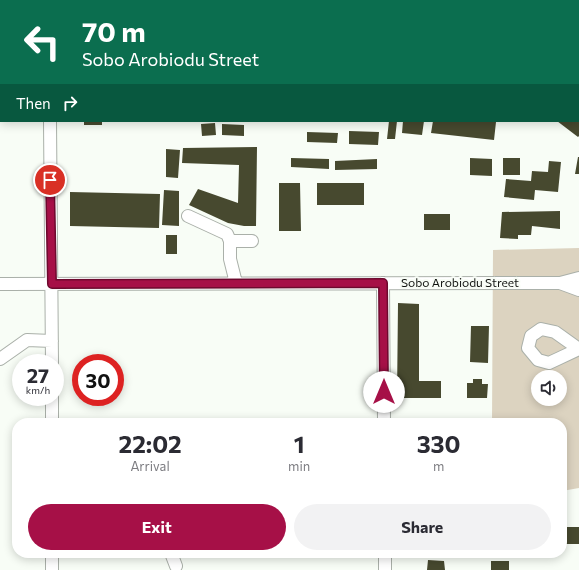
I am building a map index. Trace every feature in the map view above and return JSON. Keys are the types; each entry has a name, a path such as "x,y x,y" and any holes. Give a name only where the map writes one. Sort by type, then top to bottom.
{"street":[{"path":"50,122 52,354"},
{"path":"188,216 227,234 230,241 230,259 236,283"},
{"path":"230,241 252,241"},
{"name":"Sobo Arobiodu Street","path":"0,284 560,283 579,278"},
{"path":"383,283 384,418"},
{"name":"Sobo Arobiodu Street","path":"560,283 579,290"},
{"path":"0,359 27,340 52,341"},
{"path":"52,406 52,418"},
{"path":"52,558 52,570"},
{"path":"173,558 176,566"},
{"path":"385,558 385,570"}],"shaded area":[{"path":"579,248 579,488 567,490 567,418 492,418 493,250"}],"building":[{"path":"84,122 102,122 102,125 84,125"},
{"path":"389,122 397,122 395,139 387,139"},
{"path":"403,122 424,122 422,135 402,133"},
{"path":"433,122 496,122 494,140 431,133"},
{"path":"558,122 579,122 578,137"},
{"path":"215,123 216,135 202,136 201,124"},
{"path":"222,124 244,125 244,136 222,135"},
{"path":"349,131 379,132 378,145 349,144"},
{"path":"307,132 338,133 337,143 307,142"},
{"path":"257,147 256,226 244,226 228,223 189,205 198,189 238,203 239,165 182,163 183,148"},
{"path":"166,149 180,150 178,178 166,177"},
{"path":"578,157 579,174 575,174"},
{"path":"291,158 329,159 329,169 291,167"},
{"path":"470,158 492,159 492,176 470,175"},
{"path":"503,158 520,158 520,175 503,175"},
{"path":"377,159 377,169 335,170 335,161"},
{"path":"549,161 561,162 558,192 535,190 534,200 504,197 506,179 531,181 532,171 548,172"},
{"path":"279,183 300,183 301,231 279,231"},
{"path":"317,183 364,183 364,205 317,205"},
{"path":"164,190 179,191 179,226 162,225"},
{"path":"70,192 160,194 159,228 70,226"},
{"path":"560,211 560,229 532,226 531,235 518,235 518,239 500,238 502,212"},
{"path":"424,214 450,214 450,230 424,230"},
{"path":"166,235 177,235 177,254 166,254"},
{"path":"398,303 419,304 419,381 441,381 441,398 397,398"},
{"path":"471,326 489,326 488,363 470,362"},
{"path":"473,379 482,379 482,384 488,384 487,398 467,398 467,383 473,383"},
{"path":"567,527 579,527 579,544 567,544"},
{"path":"428,560 444,561 445,570 427,570"},
{"path":"491,561 509,561 509,570 491,570"}],"route":[{"path":"50,180 52,284 383,283 384,392"}]}
